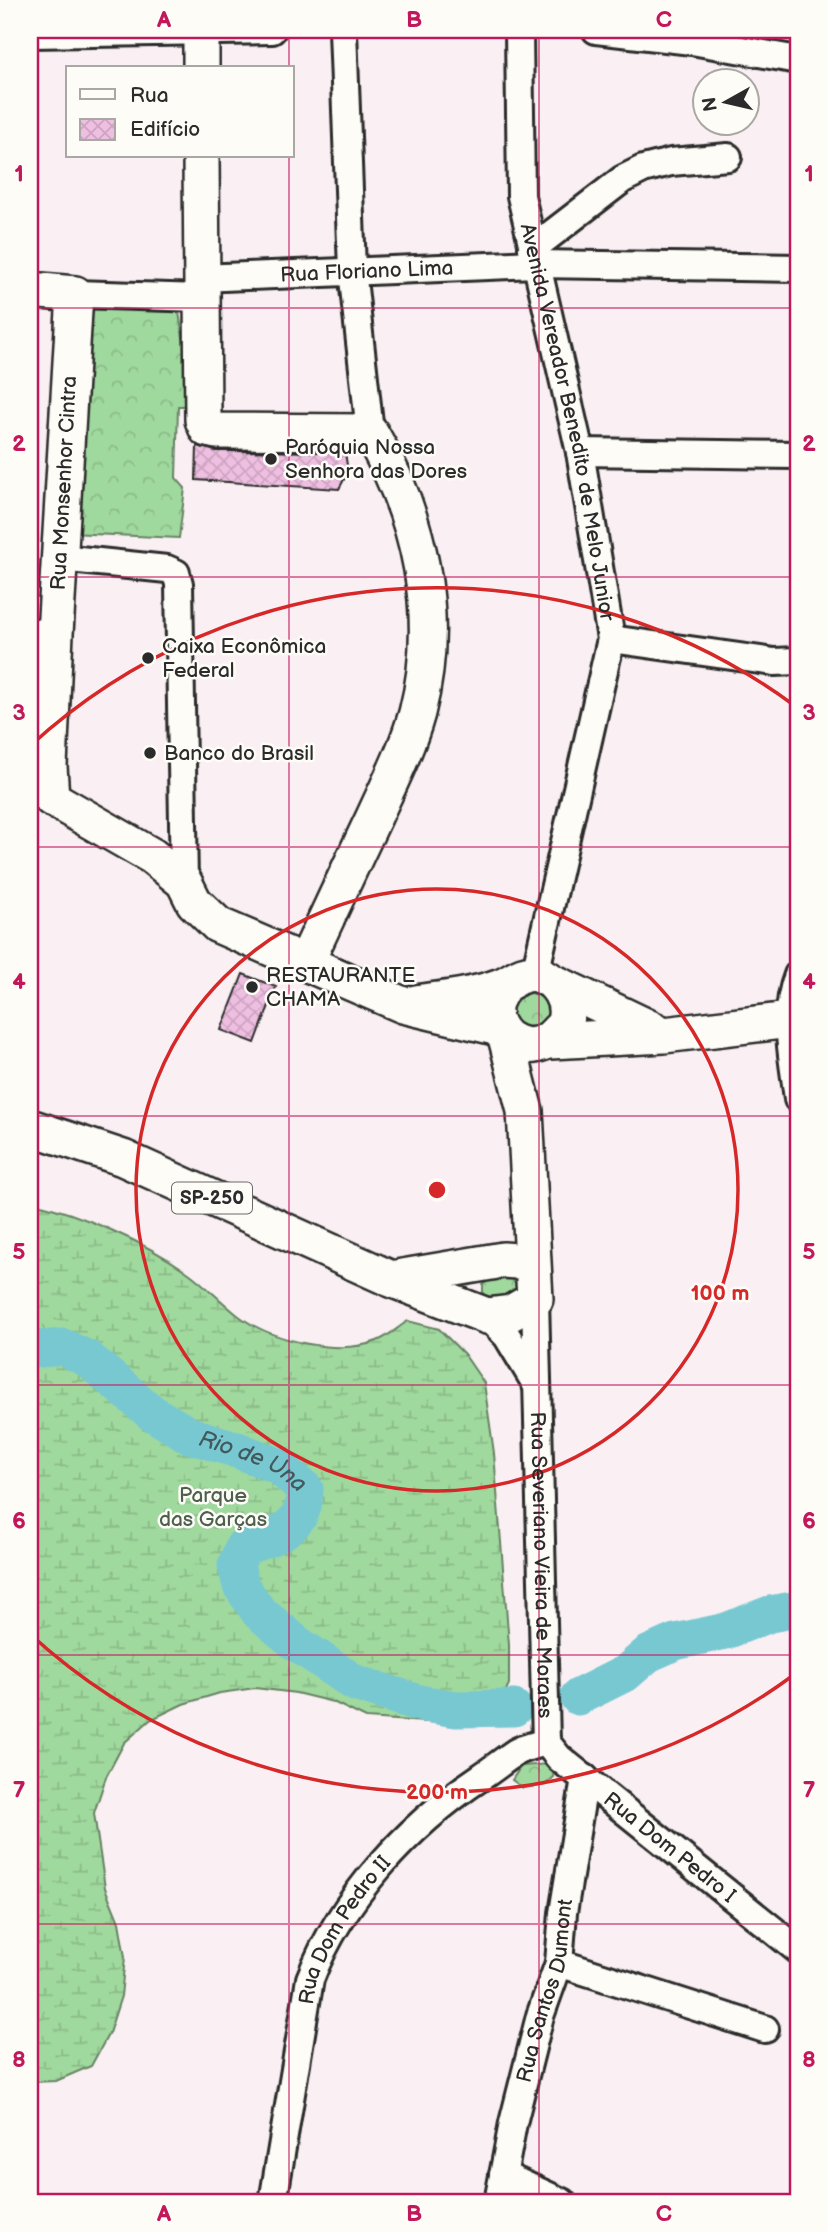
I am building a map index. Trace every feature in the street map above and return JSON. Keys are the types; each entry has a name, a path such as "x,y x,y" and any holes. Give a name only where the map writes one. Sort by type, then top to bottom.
{"main road":[{"path":"201,31 201,66"},
{"path":"201,158 203,420 207,429 370,432 390,465 406,506 420,552 426,595 428,649 416,714 393,775 306,962"},
{"path":"30,290 75,294"},
{"name":"Rua Monsenhor Cintra","path":"40,782 43,633 60,558 75,294"},
{"path":"40,782 152,856 184,882 194,902 218,925 403,1005 502,1032 516,1044 528,1046 664,1035 793,1020"},
{"path":"403,1005 502,986 517,976 545,978 664,1035"},
{"path":"545,978 566,1002 564,1024 545,1043"},
{"path":"502,986 494,1006 502,1032"},
{"name":"Rua Severiano Vieira de Moraes","path":"502,1032 525,1111 534,1283"},
{"name":"Rua Severiano Vieira de Moraes","path":"525,1111 545,1043"},
{"name":"SP-250","path":"30,1127 123,1158 391,1279 486,1316"},
{"name":"Rua Severiano Vieira de Moraes","path":"486,1316 477,1299 476,1282 482,1264 491,1247 529,1209"},
{"path":"391,1279 503,1260 517,1261 534,1283 511,1313 486,1316"}],"street":[{"path":"30,34 272,30"},
{"path":"343,30 352,270 370,432"},
{"name":"Avenida Vereador Benedito de Melo Junior","path":"519,30 521,196 580,452 611,639 545,978"},
{"path":"596,30 692,41 798,60"},
{"path":"534,257 623,179 643,169 671,162 728,157"},
{"name":"Rua Floriano Lima","path":"75,294 201,288 352,270 534,257 798,268"},
{"path":"580,452 798,456"},
{"path":"60,558 167,569 176,573 179,584 184,882"},
{"path":"611,639 774,662 798,661"},
{"path":"798,975 793,988 798,1099"},
{"name":"Rua Severiano Vieira de Moraes","path":"534,1283 546,1742"},
{"name":"Rua Severiano Vieira de Moraes","path":"486,1316 507,1336 538,1388"},
{"name":"Rua Dom Pedro I","path":"546,1742 559,1758 798,1950"},
{"name":"Rua Dom Pedro II","path":"273,2202 310,1979 322,1948 345,1910 375,1872 428,1817 518,1751 546,1742"},
{"name":"Rua Santos Dumont","path":"498,2202 513,2123 540,2016 559,1963 563,1913 584,1778"},
{"path":"559,1963 765,2029"},
{"path":"503,2175 562,2202"}],"green space":[{"path":"79,300 178,306 194,406 178,406 176,478 185,488 179,538 70,533"},
{"path":"523,994 540,996 546,1002 551,1019 533,1036 509,1019 513,1002"},
{"name":"Parque das Garças","path":"30,1202 90,1221 151,1249 193,1276 239,1316 269,1333 306,1344 344,1347 381,1339 408,1321 439,1329 464,1354 484,1383 494,1453 509,1645 509,1684 491,1723 455,1724 366,1718 333,1702 296,1693 255,1688 220,1693 183,1704 150,1720 124,1743 106,1777 94,1813 105,1888 119,1922 125,1957 121,1996 109,2033 91,2066 56,2081 30,2082"},
{"path":"509,1276 516,1284 517,1295 506,1306 483,1296 485,1280"},
{"path":"550,1764 554,1777 545,1785 523,1788 512,1780 521,1766"}],"building":[{"name":"Paróquia Nossa Senhora das Dores","path":"197,446 216,451 345,452 348,472 339,489 196,480"},
{"path":"243,974 276,987 255,1043 221,1030"}],"waterway":[{"name":"Rio de Una","path":"30,1350 63,1347 88,1359 152,1413 189,1435 278,1466 305,1489 303,1506 294,1522 279,1534 243,1547 236,1565 241,1586 259,1612 296,1643 355,1683 419,1703 456,1709 514,1708"},
{"name":"Rio de Una","path":"578,1697 626,1673 648,1654 675,1642 726,1631 770,1614 798,1609"}],"place":[{"name":"Paróquia Nossa Senhora das Dores","path":"271,459"},
{"name":"Caixa Econômica Federal","path":"148,658"},
{"name":"Banco do Brasil","path":"150,753"},
{"name":"RESTAURANTE CHAMA","path":"252,987"}]}
